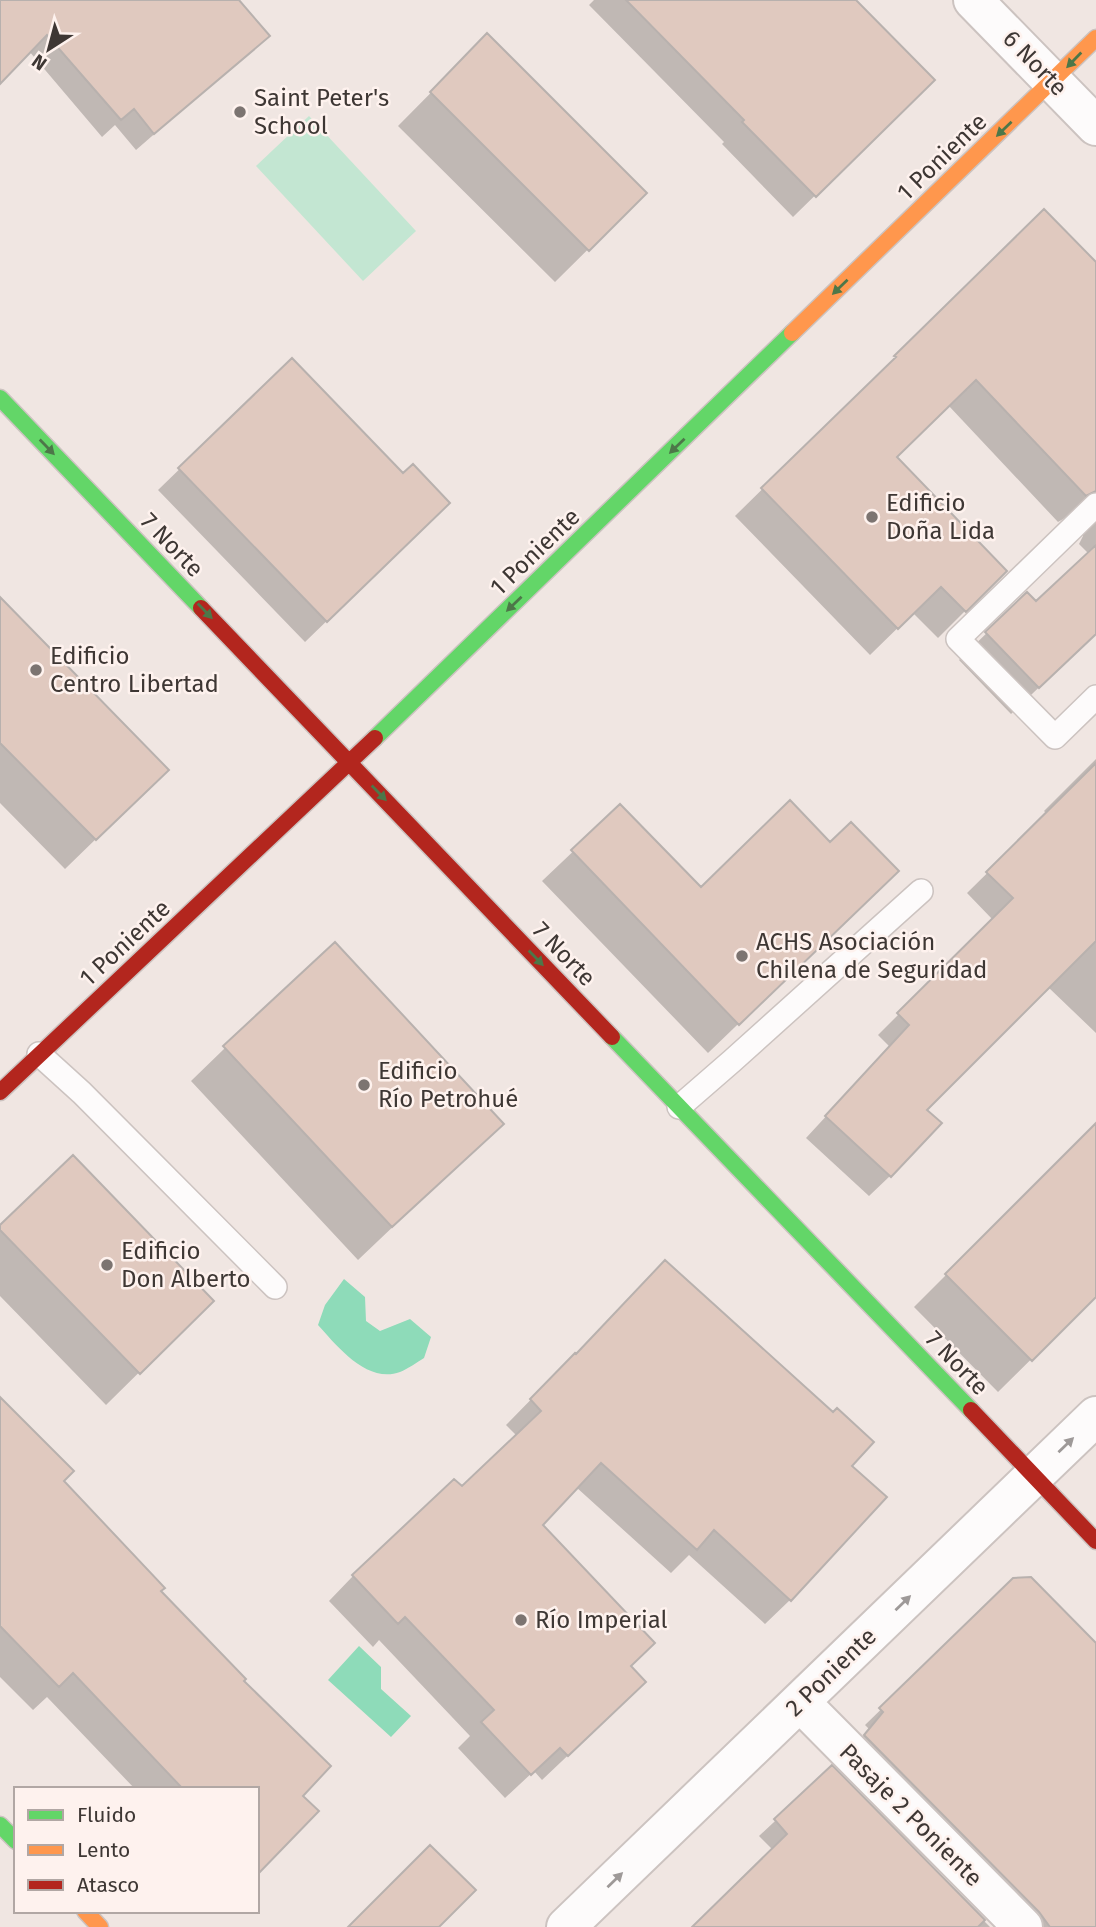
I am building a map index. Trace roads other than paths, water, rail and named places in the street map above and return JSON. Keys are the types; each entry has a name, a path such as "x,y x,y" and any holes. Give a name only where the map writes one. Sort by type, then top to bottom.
{"street":[{"name":"6 Norte","path":"973,0 1096,126"},
{"name":"1 Poniente","path":"0,1092 349,762 1096,38"},
{"name":"7 Norte","path":"0,398 1096,1541"},
{"name":"2 Poniente","path":"566,1927 1096,1416"},
{"name":"Pasaje 2 Poniente","path":"800,1702 1023,1927"},
{"path":"0,1825 14,1839"},
{"path":"87,1913 100,1927"}],"lane":[{"path":"1096,505 958,639 1055,737 1096,697"},
{"path":"679,1107 921,891"},
{"path":"39,1054 82,1093 275,1287"},
{"path":"0,1058 18,1075"}],"place":[{"name":"Saint Peter's School","path":"240,112"},
{"name":"Edificio Doña Lida","path":"872,517"},
{"name":"Edificio Centro Libertad","path":"36,670"},
{"name":"ACHS Asociación Chilena de Seguridad","path":"742,956"},
{"name":"Edificio Río Petrohué","path":"364,1085"},
{"name":"Edificio Don Alberto","path":"107,1265"},
{"name":"Río Imperial","path":"521,1620"}]}
